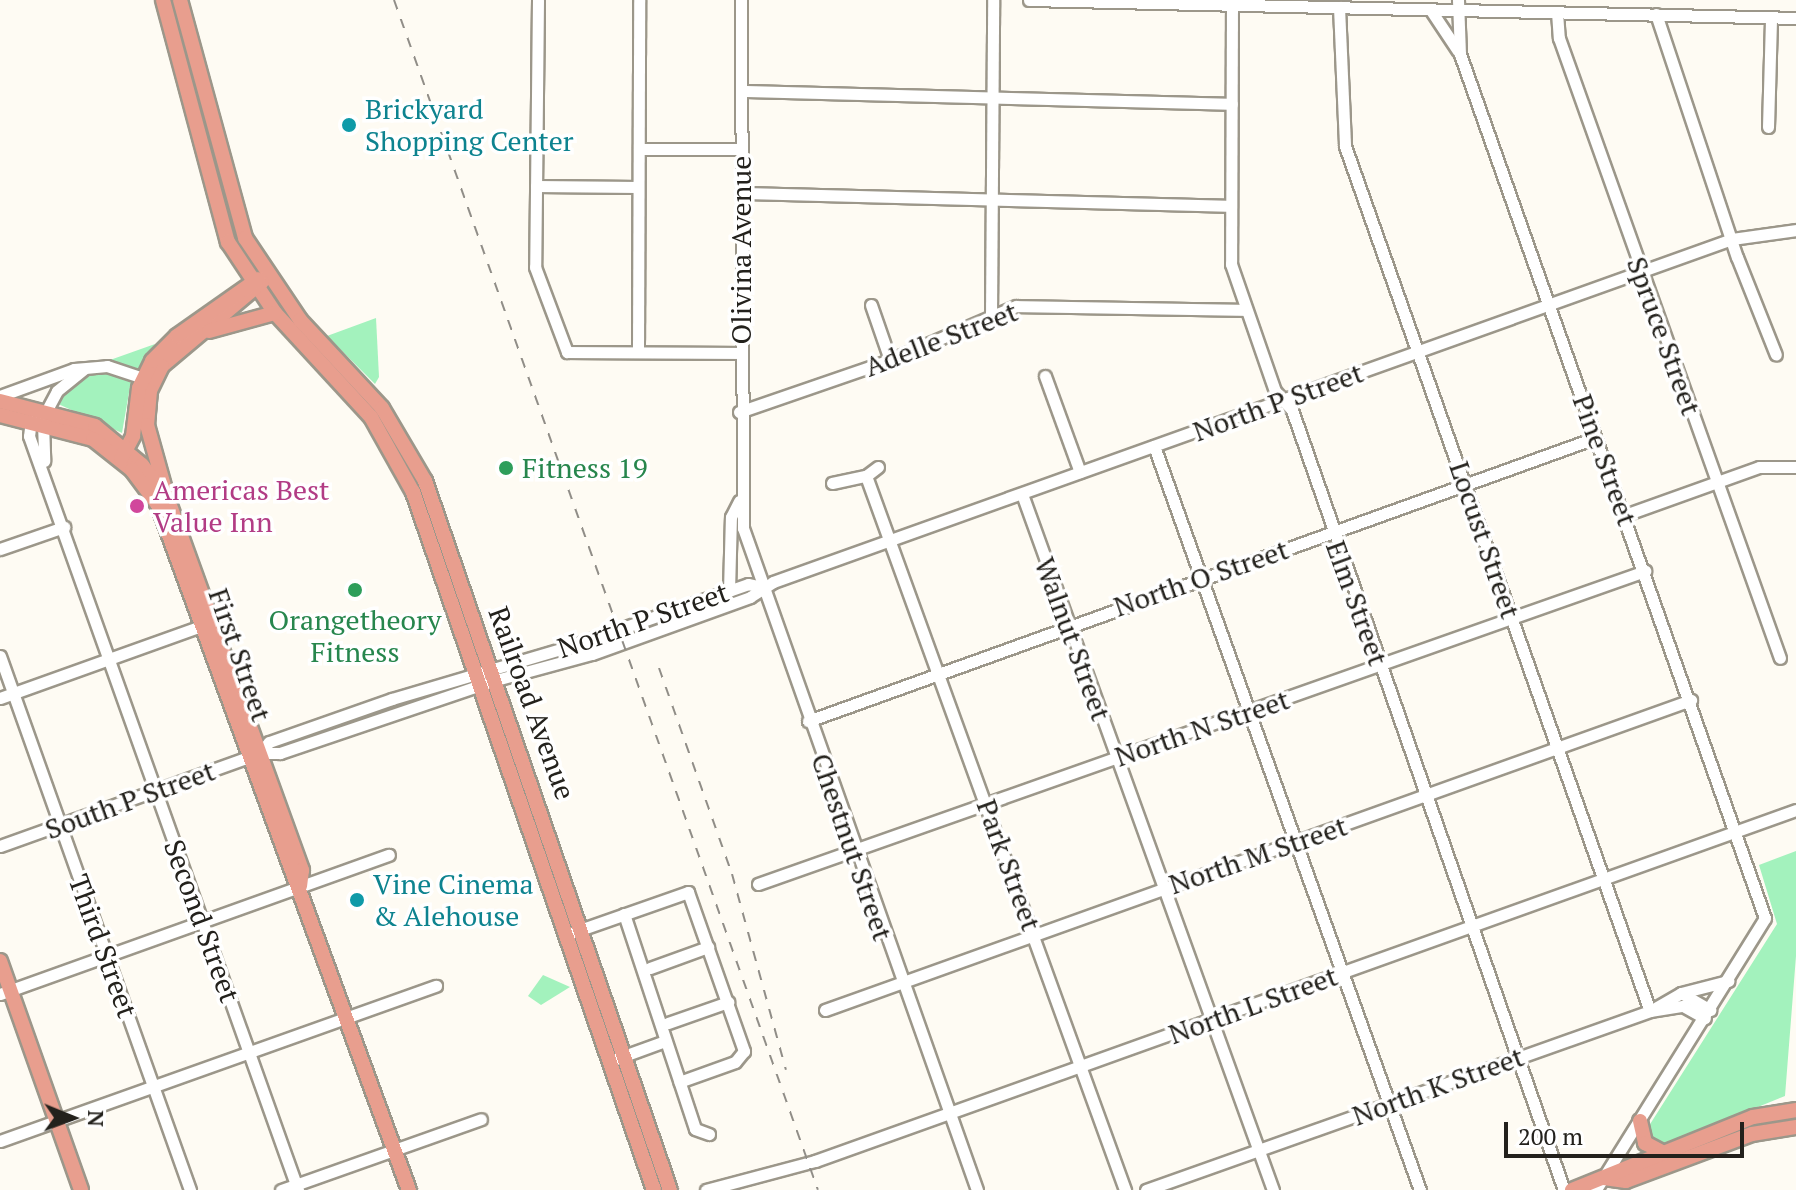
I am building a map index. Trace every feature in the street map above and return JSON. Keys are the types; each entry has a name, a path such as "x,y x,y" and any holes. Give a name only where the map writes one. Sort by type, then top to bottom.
{"main road":[{"name":"Railroad Avenue","path":"163,0 228,242 275,313 358,401 393,450 487,675"},
{"name":"Railroad Avenue","path":"180,0 245,238 267,276 300,320 373,395 407,445 432,499 487,675 617,1058 654,1190"},
{"path":"0,398 123,454 134,432 148,380 168,343 267,276"},
{"path":"148,380 254,285"},
{"path":"204,331 275,313"},
{"name":"First Street","path":"148,380 147,425 168,500 254,755 302,870 300,886 409,1190"},
{"path":"0,415 40,418"},
{"name":"First Street","path":"123,454 168,500"},
{"name":"First Street","path":"123,454 158,505 209,623"},
{"path":"0,961 5,992 81,1190"},
{"name":"Railroad Avenue","path":"617,1058 670,1190"},
{"path":"1600,1184 1662,1152 1753,1117 1796,1110"},
{"path":"1640,1121 1645,1143 1662,1152"},
{"path":"1572,1190 1626,1181 1752,1134 1796,1127"}],"street":[{"path":"538,0 535,267 567,352 740,353"},
{"path":"638,352 639,0"},
{"name":"Olivina Avenue","path":"740,500 741,0"},
{"path":"991,316 993,0"},
{"path":"1029,0 1429,9 1458,5 1557,12 1796,18"},
{"name":"Elm Street","path":"1232,5 1231,264 1282,400 1292,410 1332,531 1521,1057 1564,1190"},
{"name":"Pine Street","path":"1458,5 1460,54 1691,700 1765,918 1728,981"},
{"name":"Locust Street","path":"1339,7 1345,146 1650,1011"},
{"path":"1429,9 1460,54"},
{"name":"Spruce Street","path":"1557,12 1559,38 1640,273 1780,658"},
{"path":"1656,14 1732,239 1776,355"},
{"path":"1768,127 1771,18"},
{"path":"742,91 1232,104"},
{"path":"639,149 741,149"},
{"path":"536,186 638,187"},
{"path":"741,193 1230,206"},
{"name":"North P Street","path":"487,675 606,649 750,597 762,587 889,540 1732,239 1796,230"},
{"path":"871,305 890,360"},
{"name":"Adelle Street","path":"739,412 890,360 1016,306 1246,310"},
{"path":"0,398 84,369 107,366 148,380"},
{"path":"40,418 57,391 84,369"},
{"path":"1045,376 1080,472"},
{"name":"Second Street","path":"40,418 29,436 44,470 297,1188"},
{"name":"North O Street","path":"808,721 1595,438"},
{"path":"1154,446 1246,712 1420,1190"},
{"path":"832,483 866,476 878,467"},
{"path":"1625,515 1759,467 1796,467"},
{"name":"Park Street","path":"866,476 1125,1190"},
{"name":"Walnut Street","path":"1022,494 1161,888 1273,1190"},
{"path":"729,591 731,517 740,500"},
{"name":"Chestnut Street","path":"740,500 743,528 808,721 977,1190"},
{"path":"0,549 64,527"},
{"name":"North N Street","path":"758,884 988,807 1116,758 1645,571"},
{"name":"North P Street","path":"487,675 748,584 762,587"},
{"path":"0,698 209,623"},
{"name":"Third Street","path":"0,656 190,1190"},
{"name":"South P Street","path":"0,846 254,755 280,753 487,675"},
{"name":"North M Street","path":"825,1010 1691,700"},
{"name":"North L Street","path":"706,1190 815,1161 1796,810"},
{"path":"5,992 389,855"},
{"path":"575,932 688,892 728,1002 742,1056 679,1082"},
{"path":"624,914 695,1129 709,1134"},
{"path":"650,968 708,947"},
{"path":"1600,1184 1728,981"},
{"name":"North K Street","path":"1146,1190 1650,1011 1681,993 1728,981"},
{"path":"0,1141 436,986"},
{"path":"1681,993 1708,1014"},
{"path":"668,1023 728,1002"},
{"path":"1650,1011 1683,1006 1708,1014"},
{"path":"617,1058 665,1041"},
{"path":"281,1190 297,1188 481,1119"}],"green space":[{"path":"376,318 379,377 375,384 327,336"},
{"path":"155,344 130,387 122,433 56,403 62,392 110,360"},
{"path":"1796,851 1796,956 1785,1096 1652,1150 1640,1140 1777,924 1759,865"},
{"path":"543,975 570,987 541,1005 528,996"}],"railway":[{"path":"394,0 818,1190"},
{"path":"659,668 732,874 786,1070"}],"place":[{"name":"Brickyard Shopping Center","path":"349,125"},
{"name":"Fitness 19","path":"506,468"},
{"name":"Americas Best Value Inn","path":"137,506"},
{"name":"Orangetheory Fitness","path":"355,590"},
{"name":"Vine Cinema & Alehouse","path":"357,900"}]}
